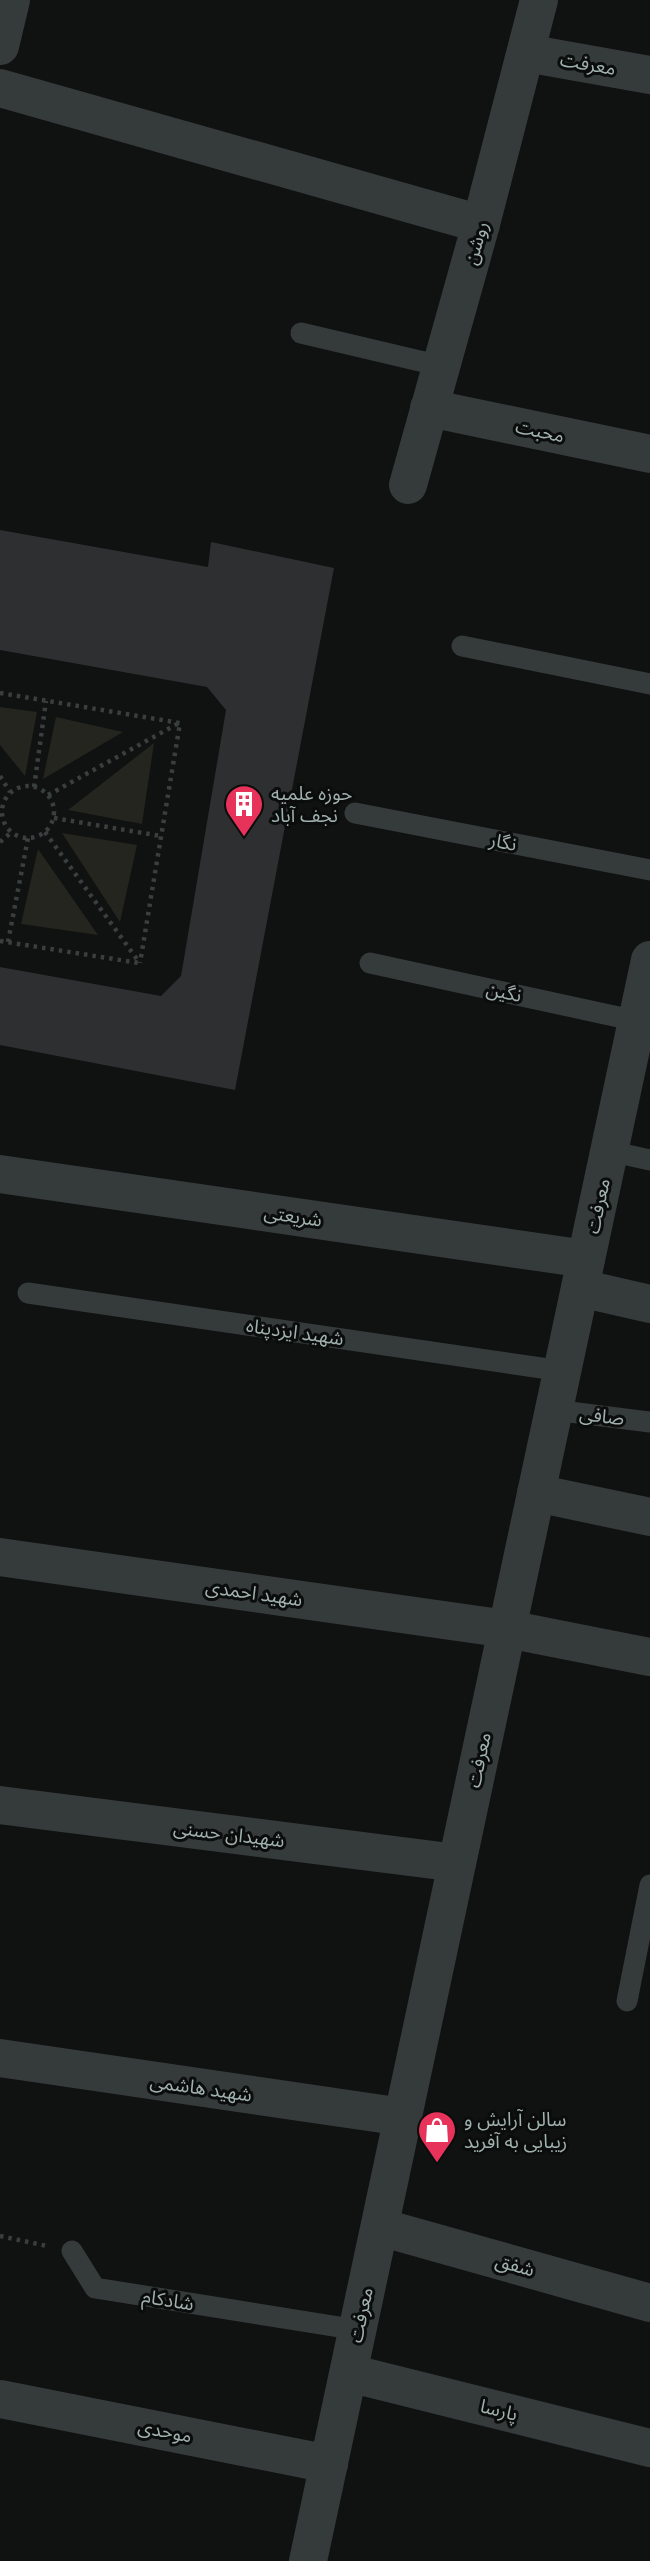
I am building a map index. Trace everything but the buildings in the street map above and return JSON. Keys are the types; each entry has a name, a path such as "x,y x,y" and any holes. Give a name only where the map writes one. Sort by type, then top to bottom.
{"street":[{"path":"0,46 11,0"},
{"name":"روشن","path":"408,485 481,225 539,0"},
{"name":"معرفت","path":"526,52 650,75"},
{"path":"0,88 481,225"},
{"name":"محبت","path":"429,408 650,454"},
{"name":"معرفت","path":"308,2561 609,1151 638,1075 637,1021 650,960"},
{"name":"شریعتی","path":"0,1174 583,1274 650,1304"},
{"path":"536,1493 650,1517"},
{"name":"شهید احمدی","path":"0,1558 507,1629 650,1657"},
{"name":"شهیدان حسنی","path":"0,1805 457,1863"},
{"name":"شهید هاشمی","path":"0,2058 403,2118"},
{"name":"شفق","path":"380,2227 650,2303"},
{"name":"پارسا","path":"349,2373 650,2448"},
{"name":"موحدی","path":"0,2399 329,2464"}],"lane":[{"path":"301,333 441,366"},
{"path":"462,646 650,684"},
{"name":"نگار","path":"355,813 650,870"},
{"name":"نگین","path":"370,963 637,1021"},
{"path":"609,1151 650,1160"},
{"name":"شهید ایزدپناه","path":"28,1293 562,1371"},
{"name":"صافی","path":"554,1410 650,1422"},
{"path":"627,2001 650,1885"},
{"name":"شادکام","path":"72,2251 95,2288 358,2330"}],"path":[{"path":"0,693 180,723"},
{"path":"34,787 46,701"},
{"path":"48,795 180,723"},
{"path":"140,963 180,723"},
{"path":"0,776 10,792"},
{"path":"34,787 48,795 54,818 45,832 28,838 12,832 2,817 1,808 10,792 17,788 34,787"},
{"path":"54,818 161,836"},
{"path":"0,842 12,832"},
{"path":"45,832 140,963"},
{"path":"8,942 28,838"},
{"path":"0,940 140,963"},
{"path":"0,2236 72,2251"}],"shaded area":[{"path":"0,707 37,712 25,776 0,745"},
{"path":"56,717 123,732 43,779"},
{"path":"154,743 142,824 68,810"},
{"path":"62,833 137,845 120,922"},
{"path":"38,849 98,935 21,924"}],"place":[{"name":"حوزه علمیه نجف آباد","path":"244,838"},
{"name":"سالن آرایش و زیبایی به آفرید","path":"437,2164"}]}
